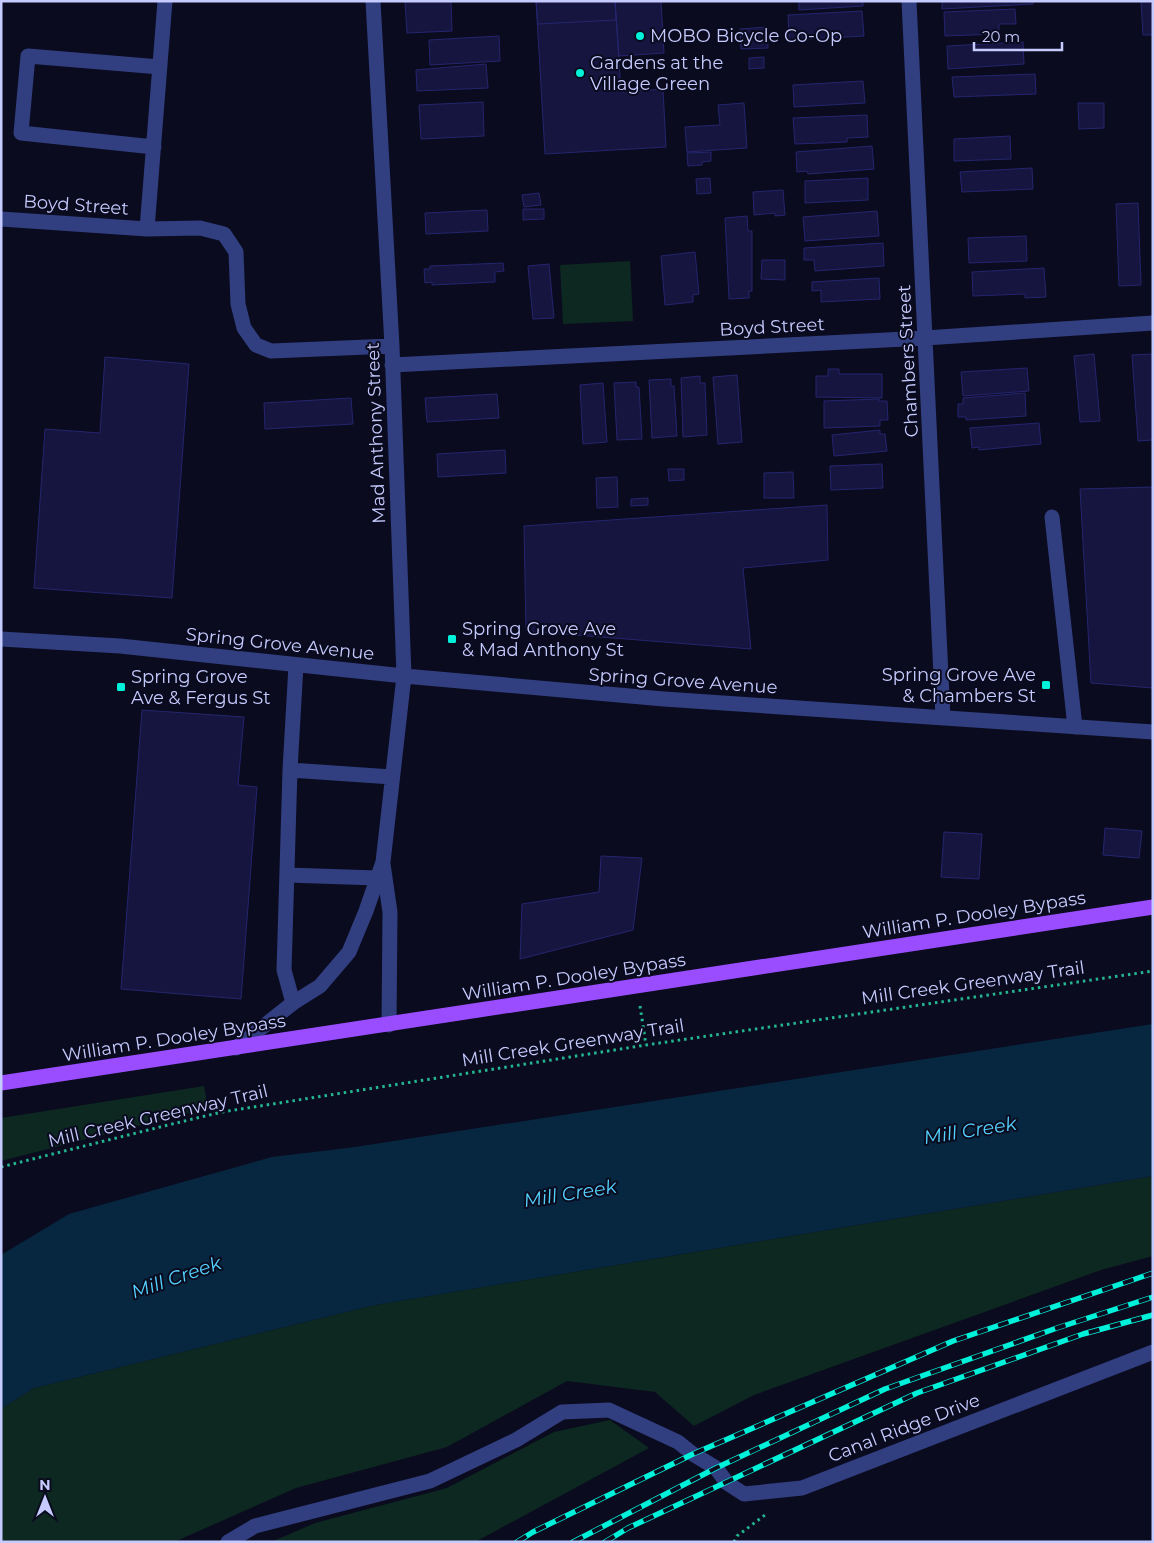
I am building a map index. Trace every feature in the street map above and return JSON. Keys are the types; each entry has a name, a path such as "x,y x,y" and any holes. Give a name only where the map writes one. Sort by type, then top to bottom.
{"main road":[{"name":"William P. Dooley Bypass","path":"1,1083 1153,907"}],"street":[{"path":"147,229 165,1"},
{"name":"Mad Anthony Street","path":"373,1 392,346 404,676 383,862 390,912 390,1025"},
{"name":"Chambers Street","path":"909,1 942,718"},
{"path":"154,147 21,134 28,56 160,67"},
{"name":"Boyd Street","path":"1,219 147,229 200,228 224,234 236,252 238,304 244,328 256,345 270,352 392,346"},
{"name":"Boyd Street","path":"392,365 926,338 1153,323"},
{"path":"1052,517 1075,727"},
{"name":"Spring Grove Avenue","path":"1,639 120,646 404,676 664,699 1153,732"},
{"path":"293,1003 284,970 290,770 296,665"},
{"path":"290,770 392,777"},
{"name":"Mad Anthony Street","path":"236,1048 293,1003 320,986 348,952 366,911 383,862"},
{"path":"287,875 377,878"},
{"name":"Canal Ridge Drive","path":"228,1542 255,1526 430,1481 516,1440 562,1412 609,1410 678,1442 692,1454 716,1468 727,1483 744,1494 802,1488 1153,1352"}],"path":[{"name":"Mill Creek Greenway Trail","path":"1,1167 222,1112 646,1045 1153,971"},
{"path":"638,985 646,1045"}],"green space":[{"path":"630,261 633,321 563,324 560,265"},
{"path":"204,1086 208,1108 1,1161 1,1118"},
{"path":"1153,1176 1153,1256 1101,1270 754,1395 694,1426 655,1392 567,1381 447,1447 296,1488 174,1542 1,1542 1,1409 34,1388 375,1305"},
{"path":"610,1420 649,1448 475,1542 271,1542 315,1523 447,1488 554,1432"}],"water":[{"name":"Mill Creek","path":"1153,1024 1153,1176 375,1305 34,1388 1,1409 1,1255 69,1214 272,1157 355,1147"}],"building":[{"path":"405,1 451,1 452,31 407,33"},
{"name":"Gardens at the Village Green","path":"536,1 615,1 621,92 663,89 666,147 545,154"},
{"path":"536,1 615,1 616,20 538,24"},
{"name":"MOBO Bicycle Co-Op","path":"615,1 661,1 664,53 619,56"},
{"path":"799,1 863,1 863,6 799,10"},
{"path":"942,1 1033,1 1033,4 942,9"},
{"path":"1141,1 1153,1 1153,35 1143,35"},
{"path":"1015,9 1016,24 999,24 999,34 945,36 944,12"},
{"path":"862,11 864,36 789,40 788,15"},
{"path":"767,27 768,48 741,49 740,29"},
{"path":"499,36 500,61 430,65 429,40"},
{"path":"1023,42 1024,64 948,69 947,46"},
{"path":"764,57 764,68 749,69 749,58"},
{"path":"486,64 488,88 417,91 416,70"},
{"path":"1035,74 1036,94 954,97 952,77"},
{"path":"863,81 865,103 794,107 793,85"},
{"path":"483,102 484,136 421,139 419,105"},
{"path":"744,103 747,148 687,152 685,127 720,125 718,105"},
{"path":"1078,103 1104,103 1104,128 1079,129"},
{"path":"867,115 868,137 847,138 847,142 795,144 793,118"},
{"path":"1010,136 1011,159 954,161 954,139"},
{"path":"872,146 874,169 808,174 807,171 797,172 796,152"},
{"path":"711,152 711,161 702,162 702,165 688,166 687,153"},
{"path":"1032,168 1033,189 962,192 960,172"},
{"path":"710,178 711,193 697,194 696,179"},
{"path":"868,178 868,200 805,203 805,181"},
{"path":"783,190 785,215 775,216 775,213 754,215 753,192"},
{"path":"539,193 541,205 524,207 522,195"},
{"path":"1138,203 1141,285 1119,286 1116,204"},
{"path":"523,209 544,209 544,219 523,220"},
{"path":"487,210 488,231 426,234 425,213"},
{"path":"877,211 879,236 805,241 803,217"},
{"path":"747,216 748,231 752,231 752,291 749,291 749,298 729,299 725,218"},
{"path":"1026,236 1027,261 969,263 968,238"},
{"path":"883,243 884,266 815,271 814,260 804,260 804,248"},
{"path":"695,252 699,294 693,295 693,302 665,305 661,256"},
{"path":"762,260 785,260 785,280 761,279"},
{"path":"503,263 504,271 495,272 495,282 432,285 432,282 425,283 424,269 430,269 430,266"},
{"path":"549,264 554,318 533,319 528,266"},
{"path":"1044,268 1046,297 1025,298 1025,294 973,296 972,272"},
{"path":"879,278 880,299 821,302 821,290 812,291 812,282"},
{"path":"1094,354 1100,421 1080,422 1074,356"},
{"path":"1153,354 1153,440 1138,441 1132,355"},
{"path":"105,357 189,364 172,598 34,588 45,429 100,433"},
{"path":"1027,368 1029,391 963,396 961,372"},
{"path":"828,369 839,369 839,374 882,374 882,398 816,397 816,376 828,376"},
{"path":"737,375 742,442 718,444 713,377"},
{"path":"700,376 700,383 705,383 707,435 683,437 681,378"},
{"path":"671,379 671,386 674,386 677,436 652,438 649,380"},
{"path":"636,382 636,387 639,387 642,439 617,440 614,383"},
{"path":"603,383 607,442 583,444 580,385"},
{"path":"1025,393 1026,416 966,420 966,417 958,417 958,404 963,404 963,398"},
{"path":"497,394 499,418 427,422 425,398"},
{"path":"351,398 353,424 265,429 264,403"},
{"path":"879,399 879,401 887,401 888,420 880,420 880,426 824,428 824,401"},
{"path":"1039,423 1041,444 979,450 979,447 972,448 970,428"},
{"path":"880,430 880,434 885,434 887,451 834,456 832,435"},
{"path":"505,450 506,473 438,477 437,454"},
{"path":"882,464 883,488 831,490 830,466"},
{"path":"668,469 684,469 684,480 669,481"},
{"path":"793,472 794,498 764,498 764,473"},
{"path":"617,477 618,507 597,508 596,478"},
{"path":"1153,487 1153,688 1091,683 1080,489"},
{"path":"648,498 648,505 631,506 631,499"},
{"path":"827,505 828,560 743,568 751,649 526,631 524,526"},
{"path":"142,710 244,717 238,785 257,787 241,999 121,989"},
{"path":"1105,828 1142,831 1139,858 1103,855"},
{"path":"944,832 982,834 979,879 941,877"},
{"path":"601,856 642,858 633,930 520,959 522,904 599,892"}],"railway":[{"path":"517,1542 533,1532 693,1454 953,1341 1153,1273"},
{"path":"573,1542 716,1468 885,1389 1057,1328 1153,1297"},
{"path":"605,1542 628,1528 917,1393 1083,1334 1153,1315"}],"place":[{"name":"MOBO Bicycle Co-Op","path":"640,36"},
{"name":"Gardens at the Village Green","path":"580,73"},
{"name":"Spring Grove Ave & Mad Anthony St","path":"452,639"},
{"name":"Spring Grove Ave & Chambers St","path":"1046,685"},
{"name":"Spring Grove Ave & Fergus St","path":"121,687"}]}
